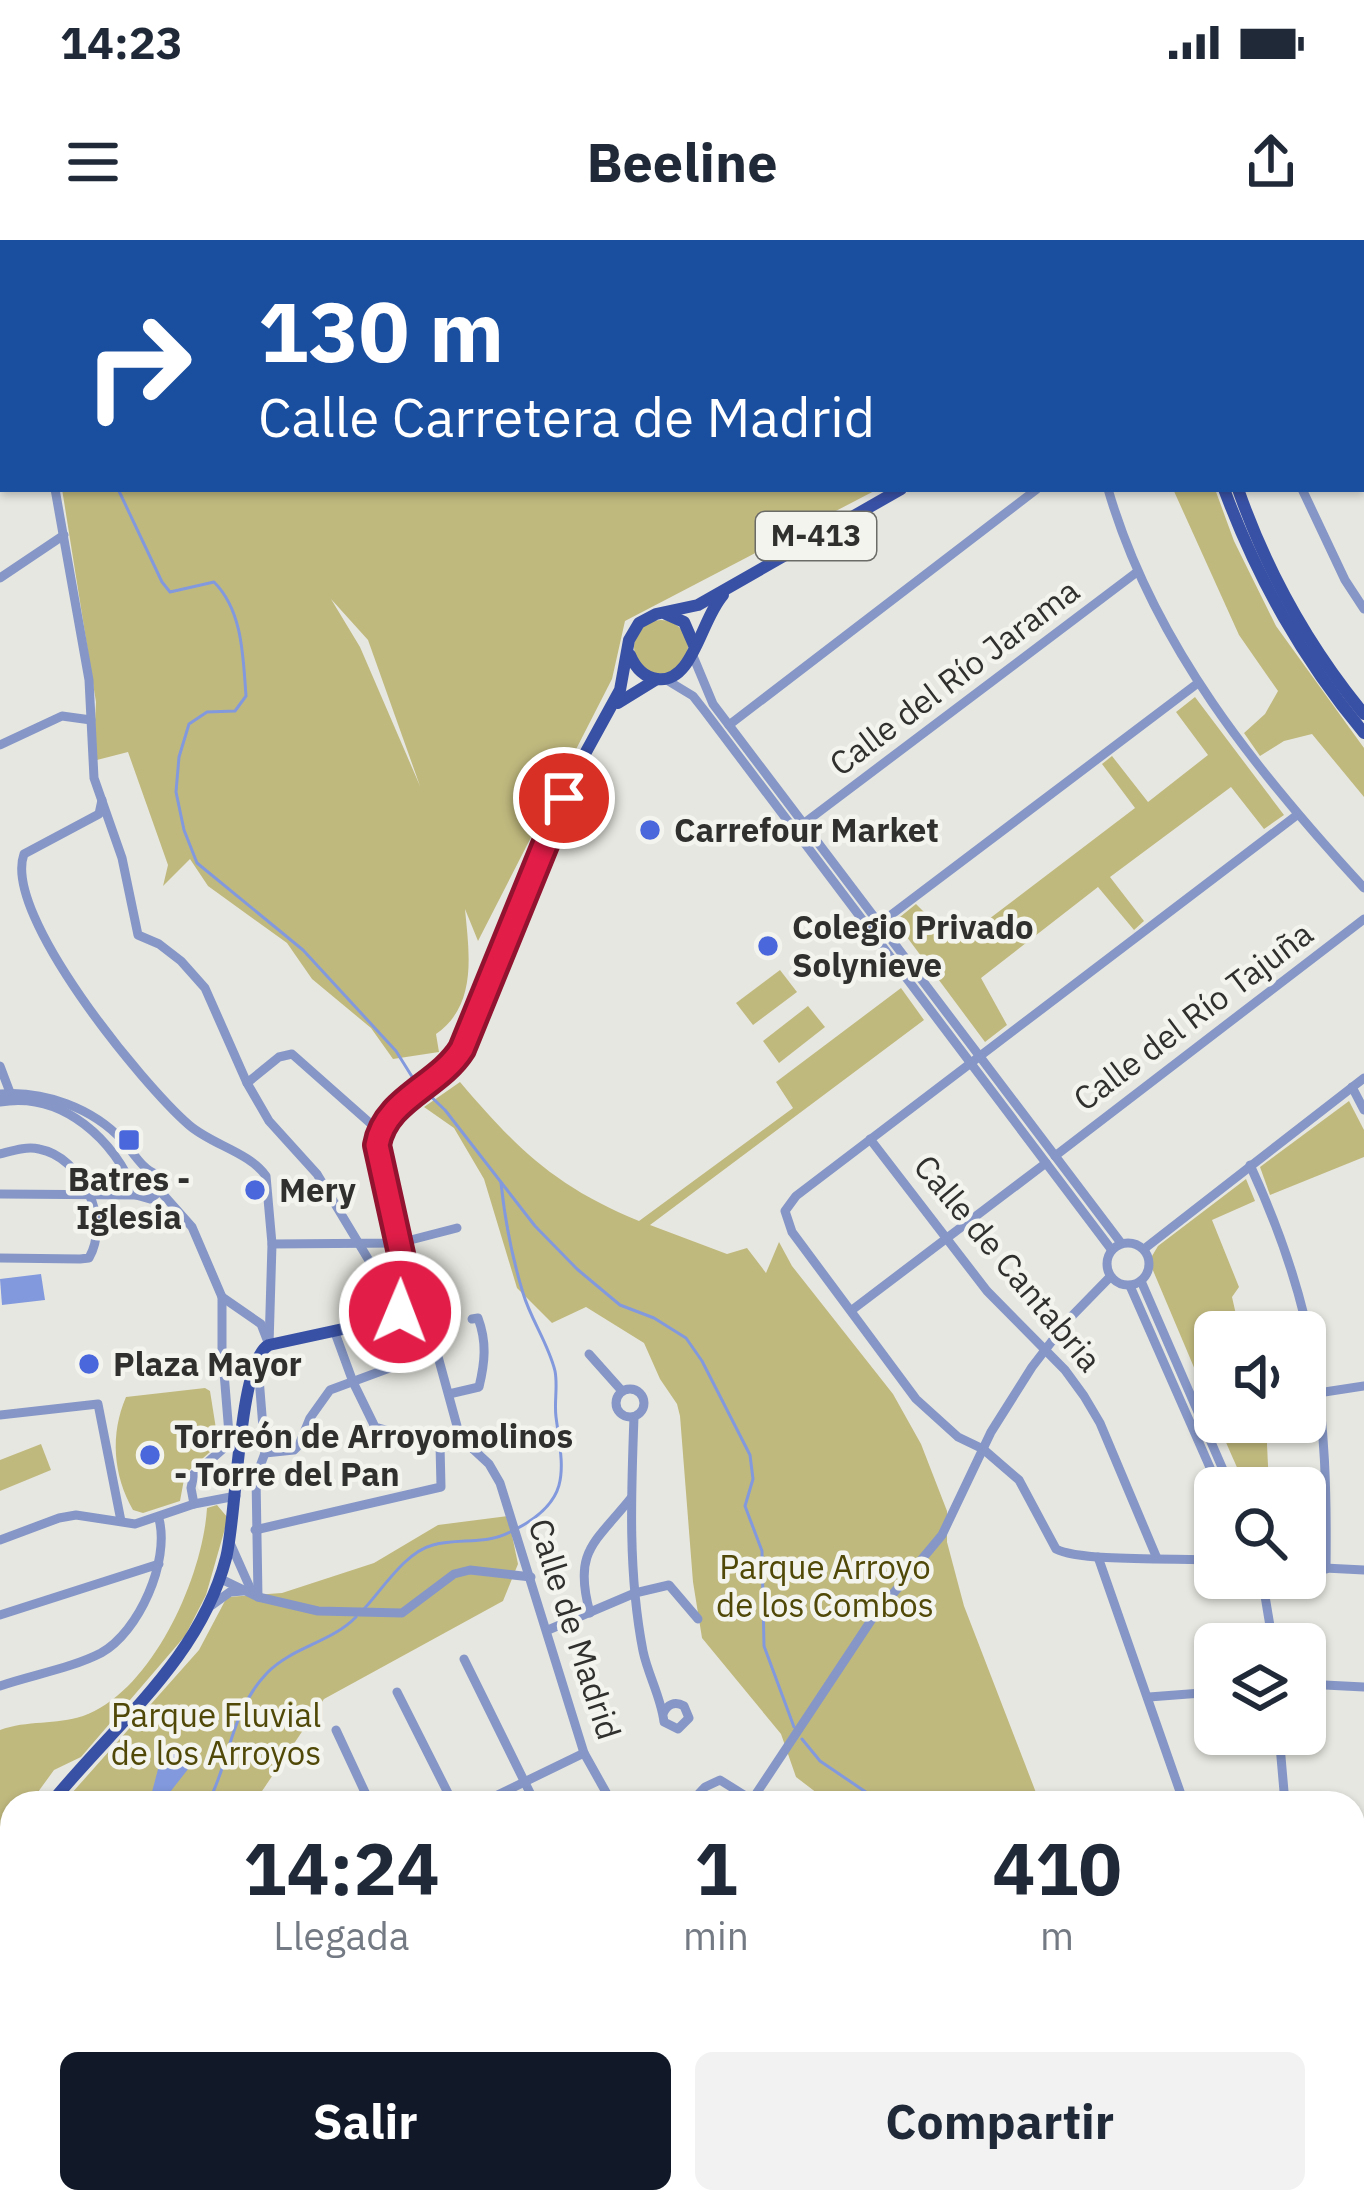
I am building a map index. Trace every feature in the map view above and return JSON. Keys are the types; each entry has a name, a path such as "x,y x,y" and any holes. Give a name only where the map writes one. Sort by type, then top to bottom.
{"main road":[{"name":"M-413","path":"379,1131 462,1049 574,772 620,690 632,631 638,623 698,605 897,492"},
{"path":"1225,492 1248,554 1278,614 1364,733"},
{"path":"1239,492 1259,550 1297,620 1330,673 1364,714"},
{"name":"M-413","path":"608,712 635,689 682,672 705,620 732,586"},
{"path":"665,614 683,622 693,651"},
{"path":"629,650 635,666 661,679"},
{"path":"62,1791 177,1660 212,1605 230,1541 247,1387 264,1349 389,1319 402,1310 408,1291 377,1145 379,1131"}],"street":[{"path":"57,492 89,680 91,763 112,821 138,935 159,944 205,988 269,1121 316,1174 402,1310 427,1339 425,1352 414,1359 329,1390 294,1450 265,1453"},
{"path":"729,725 1033,492"},
{"path":"1109,492 1137,572 1198,682 1297,815 1364,888"},
{"path":"1303,492 1364,609"},
{"path":"0,578 64,535"},
{"name":"Calle del Río Jarama","path":"803,824 1137,572"},
{"path":"693,651 705,693 975,1059"},
{"path":"661,679 693,696 1116,1246"},
{"path":"879,924 1198,682"},
{"path":"0,745 62,716 92,720"},
{"path":"102,800 102,809 94,818 24,854 20,885 62,966 105,1031 178,1115 214,1143 261,1169 269,1184 272,1244 264,1349 265,1453 257,1472 256,1596"},
{"path":"1194,1559 1065,1554 1056,1549 1019,1480 983,1449 958,1437 916,1399 785,1219 788,1204 870,1139 1297,815"},
{"path":"94,818 112,821"},
{"name":"Calle del Río Tajuña","path":"852,1310 1364,919"},
{"path":"247,1083 279,1057 292,1054 379,1131"},
{"path":"0,1066 6,1097"},
{"path":"1144,1249 1364,1078"},
{"path":"1352,1088 1364,1110"},
{"path":"6,1097 32,1093 81,1109 114,1131 146,1171 159,1178 160,1191 192,1227 222,1297 229,1434 224,1448 194,1474 194,1504"},
{"path":"6,1097 63,1112 86,1124 116,1154 134,1190 150,1199 160,1191"},
{"name":"Calle de Cantabria","path":"870,1139 987,1291 1065,1370 1100,1423 1156,1556"},
{"path":"0,1154 27,1148 52,1153 70,1166 94,1201 94,1248 89,1258 0,1258"},
{"path":"1250,1166 1292,1265 1303,1311"},
{"path":"134,1190 136,1175 146,1171"},
{"path":"0,1194 90,1195 134,1190"},
{"path":"272,1244 399,1243 457,1228"},
{"path":"1116,1246 1135,1244 1144,1249 1149,1261 1136,1283"},
{"path":"1110,1277 1106,1267 1116,1246"},
{"path":"758,1791 872,1619 942,1535 983,1449 1044,1349 1110,1277"},
{"path":"1110,1277 1136,1283"},
{"path":"1136,1283 1194,1404"},
{"path":"1136,1283 1210,1467"},
{"path":"222,1297 261,1324 264,1349"},
{"path":"449,1394 479,1387 485,1351 481,1323 472,1318"},
{"path":"334,1330 376,1427 440,1445 460,1437"},
{"name":"Calle de Madrid","path":"427,1339 460,1437 500,1483 584,1753 605,1791"},
{"path":"589,1354 622,1390 639,1392 644,1403 634,1418 635,1592 644,1656 663,1714 670,1728 682,1728 689,1714 656,1687"},
{"path":"1326,1391 1364,1386"},
{"path":"622,1390 615,1406 621,1415 634,1418"},
{"path":"0,1415 98,1404 121,1520"},
{"path":"1324,1443 1326,1569 1364,1570"},
{"path":"255,1530 441,1487 440,1445"},
{"path":"238,1473 257,1472"},
{"path":"0,1540 70,1516 135,1525 194,1504 236,1496"},
{"path":"590,1613 580,1579 586,1554 631,1498"},
{"path":"0,1686 97,1655 117,1642 149,1592 160,1564 163,1534 159,1519"},
{"path":"230,1541 243,1578 256,1596"},
{"path":"1098,1556 1180,1791"},
{"path":"0,1615 160,1564"},
{"path":"212,1605 238,1589 318,1611 402,1613 454,1574 470,1570 530,1576"},
{"path":"221,1576 256,1596"},
{"path":"221,1576 243,1578"},
{"path":"548,1630 635,1592 669,1585 698,1618"},
{"path":"464,1659 528,1791"},
{"path":"1326,1685 1364,1687"},
{"path":"398,1692 447,1791"},
{"path":"1149,1697 1194,1694"},
{"path":"663,1714 671,1704 680,1704"},
{"path":"336,1730 364,1791"},
{"path":"507,1791 584,1753"},
{"path":"1281,1755 1284,1791"},
{"path":"701,1791 720,1780 736,1791"}],"green space":[{"path":"62,492 872,492 625,621 612,679 478,941 465,909 468,977 459,1008 436,1034 439,1052 393,1059 371,1028 312,979 287,943 208,886 190,859 163,886 168,865 128,752 93,761 96,702","holes":["331,599 368,640 420,786 360,647"]},
{"path":"1174,492 1216,492 1234,541 1276,626 1364,748 1364,797 1312,734 1284,741 1260,756 1244,733 1265,714 1278,691 1239,635"},
{"path":"661,620 680,628 688,647 680,666 661,674 642,666 634,647 642,628"},
{"path":"1195,697 1284,815 1264,829 1231,787 1110,877 1144,921 1134,930 1098,887 981,978 1007,1025 985,1042 895,921 916,904 956,944 1135,808 1102,764 1112,756 1148,802 1208,755 1176,712"},
{"path":"780,970 797,992 753,1025 736,1003"},
{"name":"Parque Arroyo de los Combos","path":"901,988 924,1020 650,1225 727,1254 747,1248 766,1273 779,1242 792,1266 893,1394 921,1444 947,1511 947,1542 964,1606 1035,1791 814,1791 796,1777 781,1734 702,1638 680,1416 644,1343 586,1307 552,1323 517,1288 484,1179 454,1128 424,1107 460,1082 540,1164 584,1194 639,1221 793,1108 776,1082"},
{"path":"808,1006 825,1027 779,1063 763,1041"},
{"path":"1349,1101 1364,1130 1364,1157 1270,1195 1260,1167"},
{"path":"1246,1179 1255,1201 1212,1220 1239,1287 1232,1297 1235,1311 1194,1311 1194,1367 1149,1261 1158,1246"},
{"path":"210,1391 217,1435 210,1452 185,1474 180,1501 143,1513 133,1510 121,1483 116,1454 126,1397"},
{"path":"1226,1443 1267,1443 1268,1467 1237,1467"},
{"path":"41,1444 51,1470 0,1491 0,1460"},
{"path":"217,1505 228,1518 206,1595 185,1636 81,1757 54,1770 39,1791 0,1791 0,1730 83,1716 108,1703 152,1658 196,1566 207,1508"},
{"name":"Parque Fluvial de los Arroyos","path":"508,1516 518,1564 503,1601 324,1699 262,1791 74,1791 199,1650 227,1597 282,1593 374,1563 438,1525"}],"water":[{"path":"41,1274 45,1300 2,1305 0,1279"},
{"path":"163,1750 195,1752 196,1759 171,1791 152,1791"}],"waterway":[{"path":"119,492 170,592 214,582 231,607 240,635 246,696 235,711 207,712 189,724 179,757 176,792 197,863 303,950 396,1051 416,1083"},
{"path":"423,1089 445,1110 535,1226 577,1269 620,1305 686,1338 702,1361 750,1455 753,1479 745,1506 762,1551 764,1646 794,1727"},
{"path":"501,1183 519,1279 555,1371 561,1453 556,1494 548,1506 518,1528"},
{"path":"363,1610 404,1563 423,1549 510,1532"},
{"path":"213,1791 245,1704 267,1673 356,1617"},
{"path":"802,1739 820,1761 864,1791"}],"place":[{"name":"Carrefour Market","path":"650,830"},
{"name":"Colegio Privado Solynieve","path":"768,946"},
{"name":"Batres - Iglesia","path":"129,1140"},
{"name":"Mery","path":"255,1190"},
{"name":"Plaza Mayor","path":"89,1364"},
{"name":"Torreón de Arroyomolinos - Torre del Pan","path":"150,1455"}],"route":[{"path":"400,1312 408,1300 407,1281 377,1145 379,1131 404,1102 447,1069 462,1049 564,798"}]}
